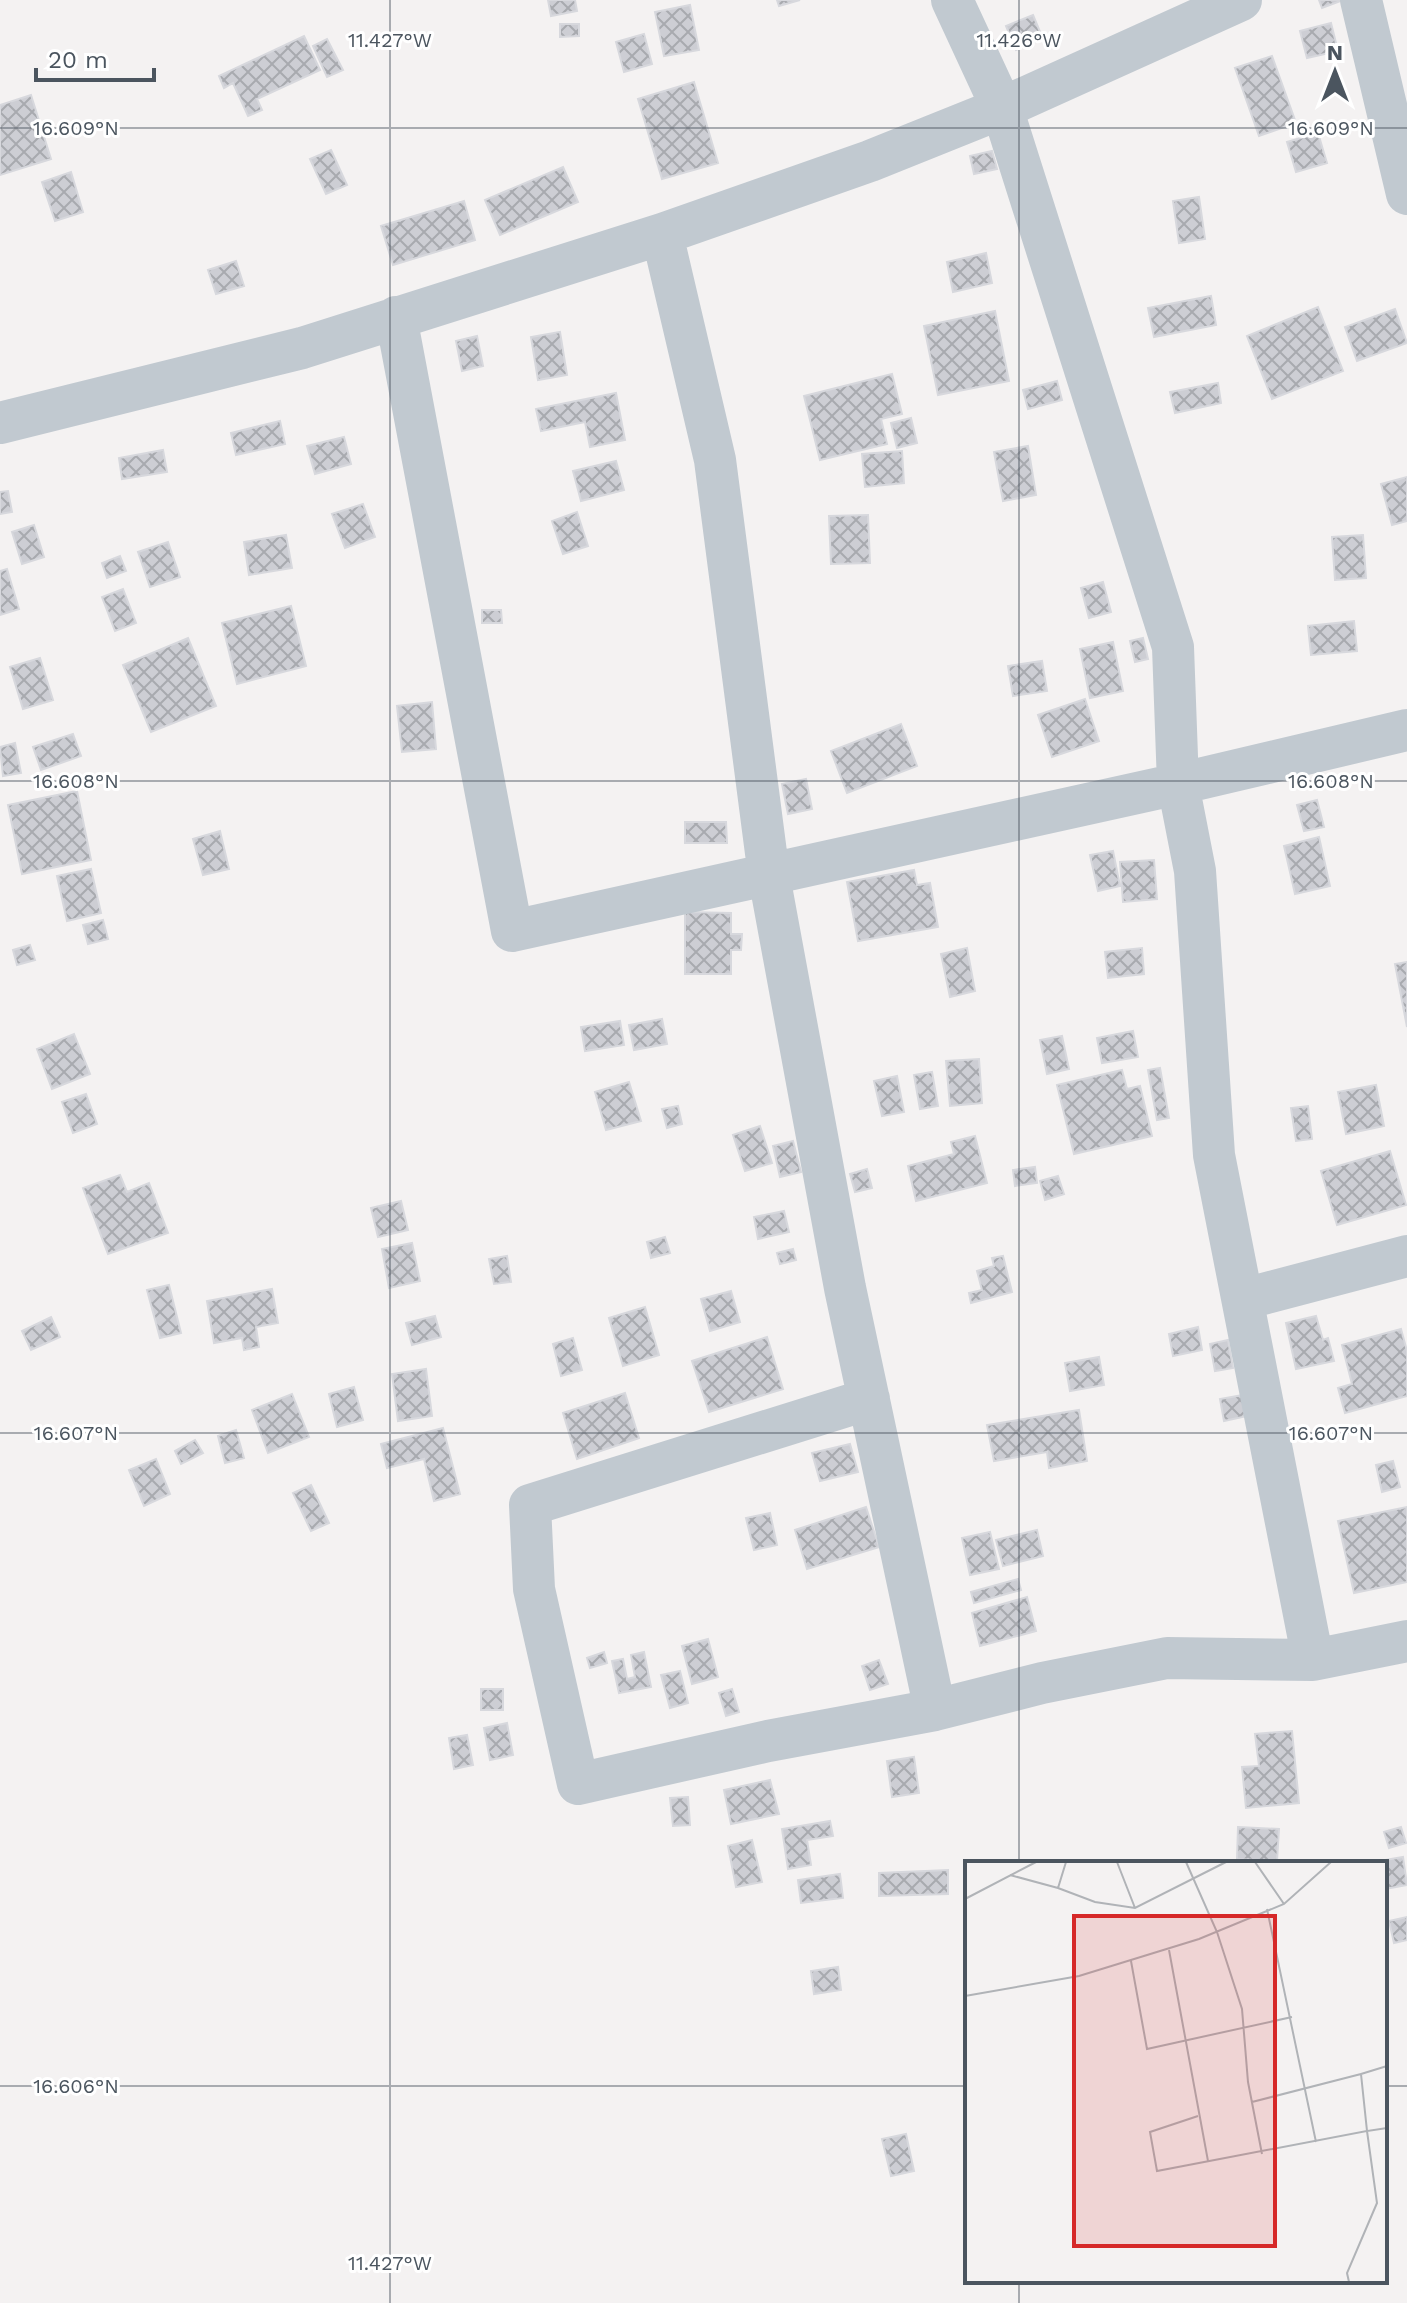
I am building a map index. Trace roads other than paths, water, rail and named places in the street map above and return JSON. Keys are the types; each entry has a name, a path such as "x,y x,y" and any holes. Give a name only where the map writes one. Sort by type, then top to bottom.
{"street":[{"path":"952,0 1002,108 1173,647 1178,784 1195,871 1214,1155 1313,1660"},
{"path":"0,423 302,348 662,234 870,161 1002,108 1241,0"},
{"path":"1361,0 1407,194"},
{"path":"662,234 715,460 769,876 869,1399 935,1710"},
{"path":"396,317 512,931 769,876 1407,730"},
{"path":"1244,1299 1407,1256"},
{"path":"869,1399 530,1505 534,1589 578,1784 1167,1658 1313,1660 1407,1641"}]}
